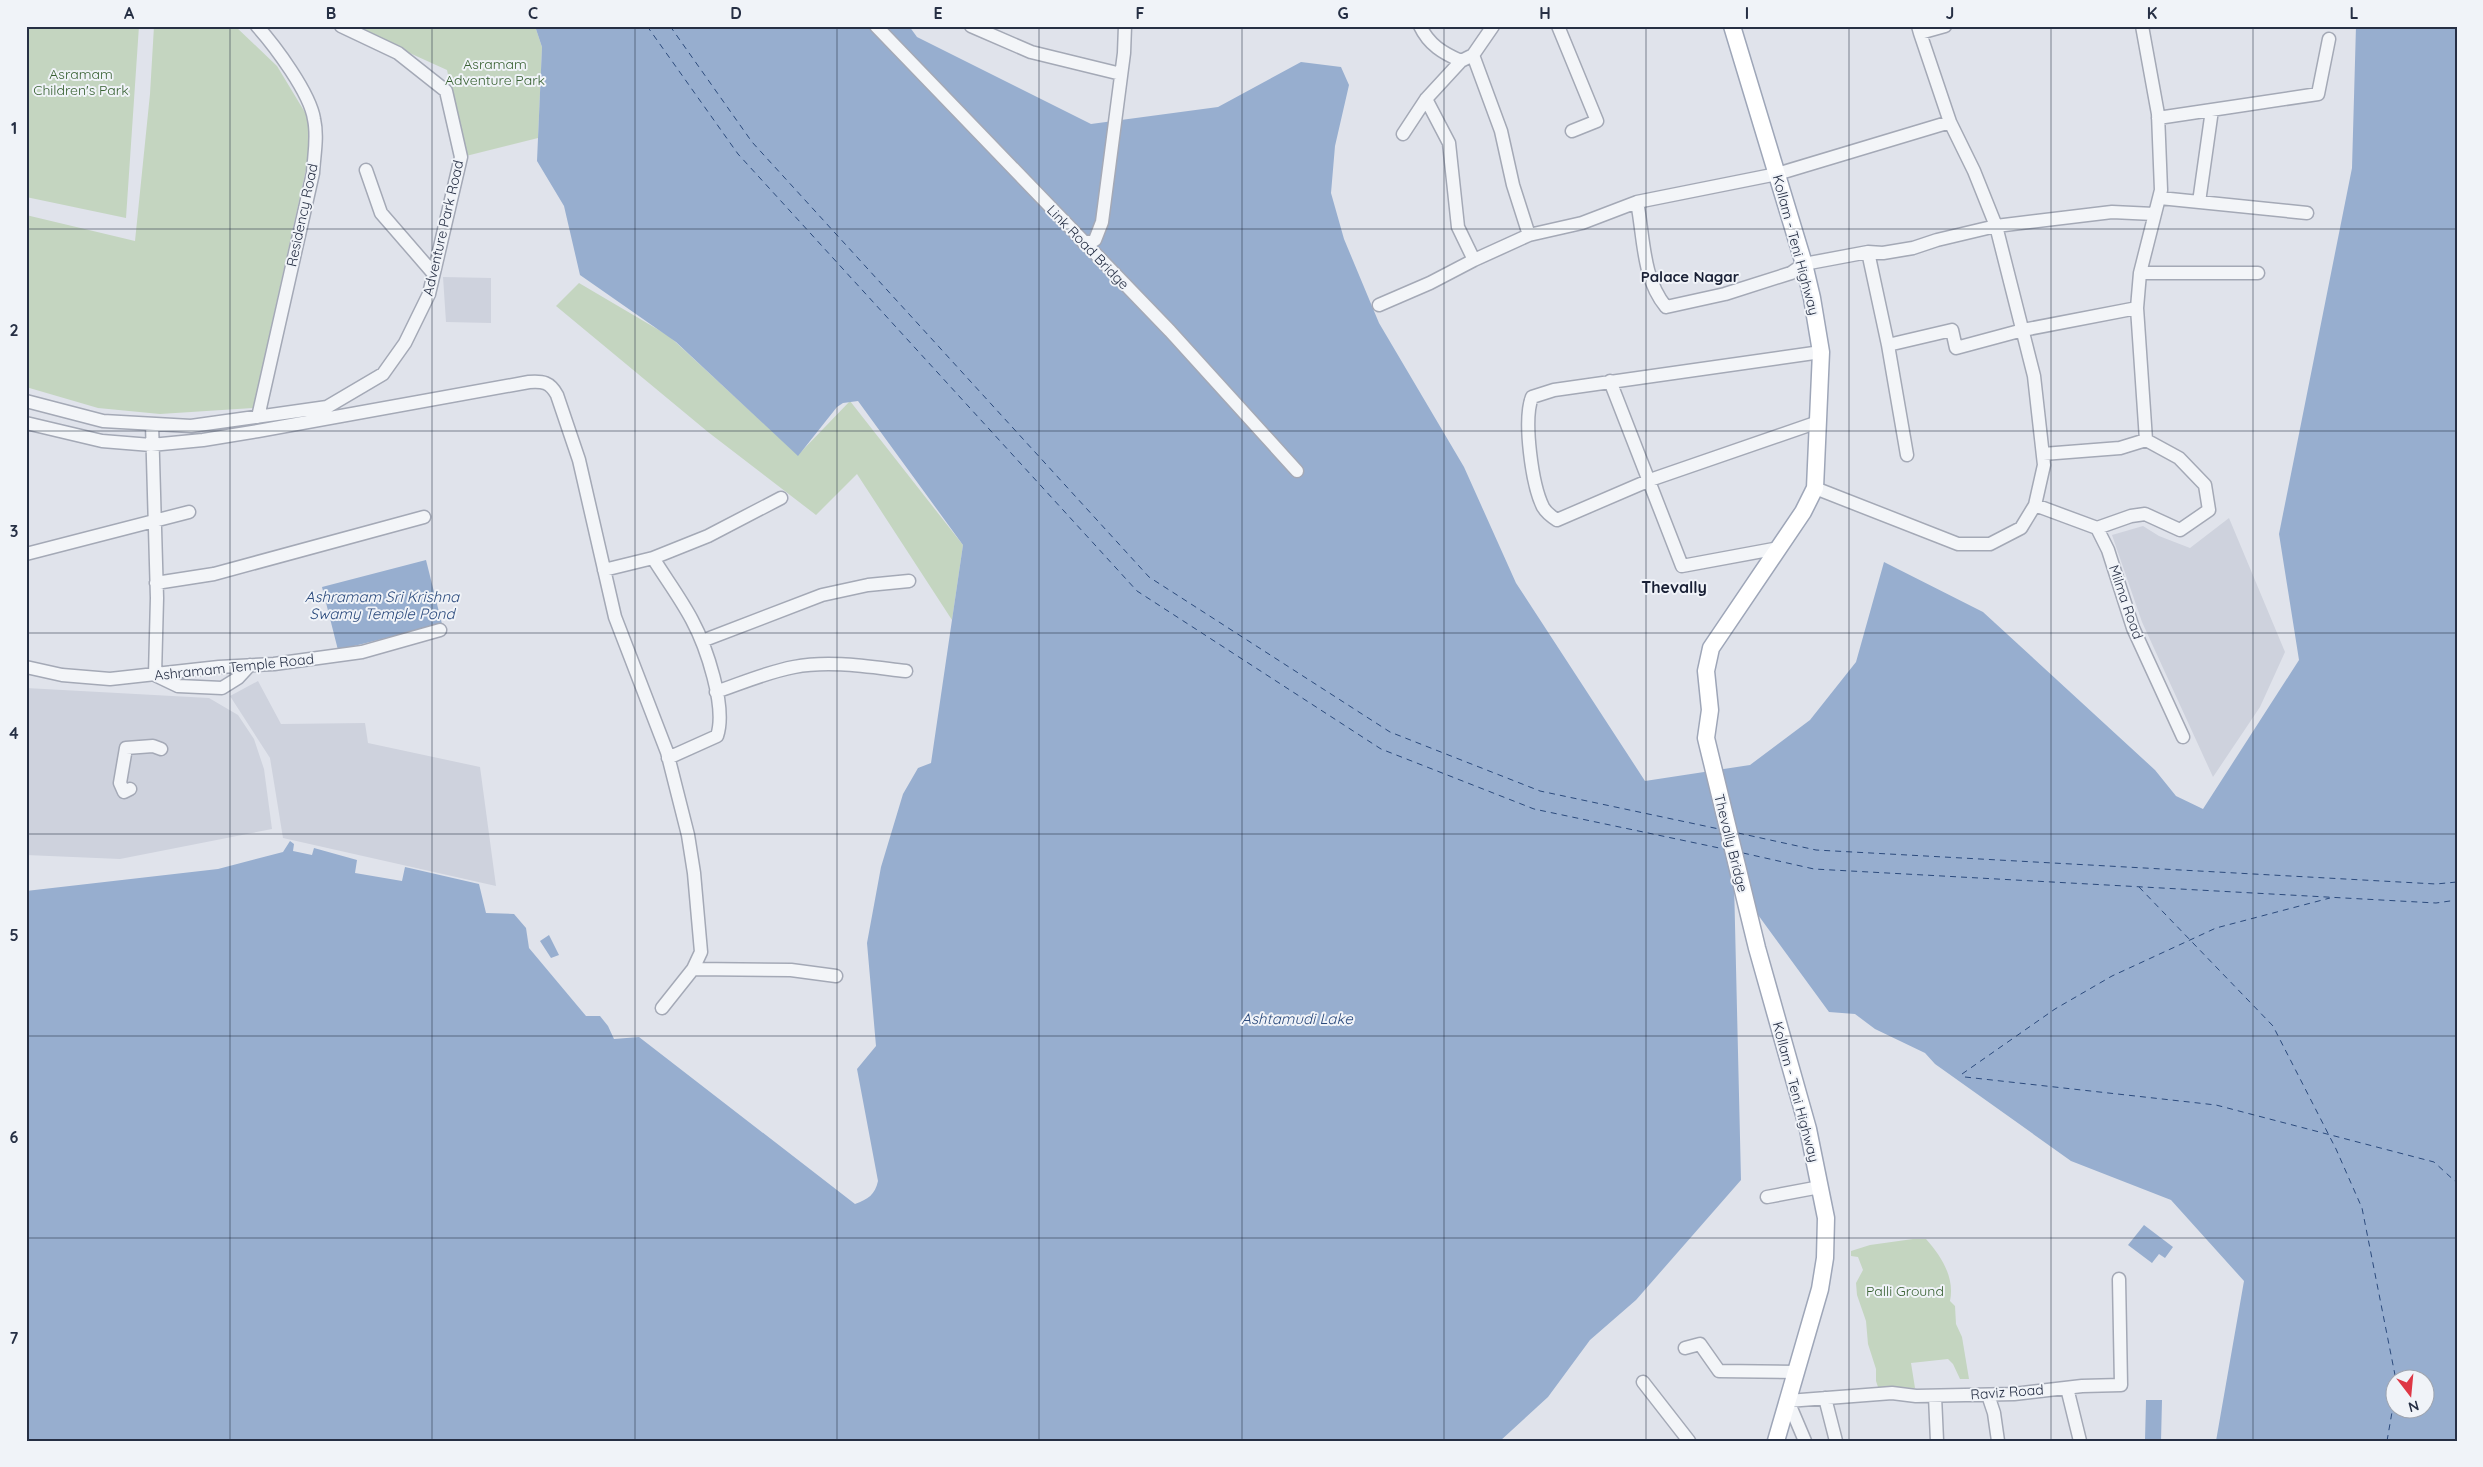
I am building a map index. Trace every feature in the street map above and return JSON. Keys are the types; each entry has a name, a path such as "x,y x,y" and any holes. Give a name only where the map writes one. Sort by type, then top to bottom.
{"main road":[{"name":"Kollam - Teni Highway","path":"1706,738 1710,710 1706,670 1711,648 1803,512 1815,488 1821,352 1804,264 1732,26"},
{"name":"Thevally Bridge","path":"1706,738 1757,948"},
{"name":"Kollam - Teni Highway","path":"1757,948 1808,1129 1826,1218 1825,1258 1820,1289 1776,1441"}],"street":[{"name":"Residency Road","path":"258,26 274,45 308,101 314,117 316,134 313,173 258,418"},
{"name":"Adventure Park Road","path":"28,402 104,421 191,426 327,407 383,374 406,343 428,294 461,157 446,91 398,53 341,26"},
{"name":"Link Road Bridge","path":"876,26 1170,331 1297,471"},
{"path":"972,26 1031,52 1120,74"},
{"path":"1083,242 1095,240 1102,222 1125,26"},
{"path":"1420,26 1424,34 1440,52 1461,61"},
{"path":"1403,134 1426,100 1461,61 1473,55 1493,26"},
{"path":"1558,26 1597,121 1572,131"},
{"path":"1815,488 1958,544 1990,544 2021,528 2035,505 2044,465 2034,376 2023,330 1996,226 1974,171 1950,122 1919,30 1945,26"},
{"path":"2143,26 2158,118 2160,198 2154,214 2150,242 2140,273 2137,308 2146,440"},
{"path":"2158,118 2318,94 2329,40"},
{"path":"1473,55 1501,131 1513,185 1528,235"},
{"path":"1426,100 1449,143 1458,227 1474,260"},
{"path":"2200,202 2212,110"},
{"path":"1379,305 1430,283 1528,235 1582,223 1637,202 1777,174 1950,122"},
{"path":"366,170 381,213 433,273"},
{"path":"2160,198 2308,213"},
{"path":"1637,202 1643,231 1644,254 1655,288 1666,307 1725,294 1791,273 1804,264 1868,252 1906,250 1996,226 2112,212 2154,214"},
{"path":"1868,252 1888,345 1907,455"},
{"path":"2140,273 2258,273"},
{"path":"1888,345 1952,330 1956,348 2023,330 2137,308"},
{"path":"1818,422 1650,480 1557,520 1543,507 1530,460 1528,406 1532,397 1554,390 1610,381 1821,352"},
{"path":"1610,381 1682,566 1779,548"},
{"path":"26,423 102,441 151,445 203,440 529,382 547,383 552,386 557,395 579,460 615,617 668,758 688,835 694,873 701,952 693,969 662,1008"},
{"path":"152,424 151,445 156,583 154,675 178,686 222,688 238,678 250,665"},
{"path":"2035,505 2068,519 2097,528 2131,516 2146,514 2180,530 2209,510 2205,485 2179,458 2146,440 2120,448 2043,454"},
{"path":"604,570 653,558 708,536 781,498"},
{"path":"26,554 190,512"},
{"path":"156,583 223,572 424,517"},
{"name":"Milma Road","path":"2097,528 2108,550 2133,628 2183,737"},
{"path":"653,558 692,620 702,641 716,692 719,712 719,729 716,736 668,758"},
{"path":"702,641 822,595 868,585 908,581"},
{"name":"Ashramam Temple Road","path":"26,667 62,675 110,679 362,652 440,630"},
{"path":"716,692 769,672 795,666 861,666 906,671"},
{"path":"206,668 211,688"},
{"path":"130,789 124,792 120,783 126,748 153,746 160,749"},
{"path":"693,969 791,970 836,976"},
{"path":"1767,1197 1820,1187"},
{"name":"Raviz Road","path":"1788,1401 1892,1393 1934,1396 1988,1395 2121,1385 2118,1278"},
{"path":"1685,1348 1700,1344 1719,1371 1797,1372"},
{"path":"1643,1382 1689,1441"},
{"path":"2067,1388 2080,1441"},
{"path":"1988,1395 1994,1413 1998,1441"},
{"path":"1934,1396 1937,1441"},
{"path":"1825,1398 1836,1441"},
{"path":"1788,1401 1805,1441"}],"shaded area":[{"path":"443,277 491,278 491,323 446,322"},
{"path":"2229,518 2285,652 2260,707 2213,777 2142,622 2112,535 2143,526 2159,536 2190,548"},
{"path":"258,681 281,724 365,723 368,743 480,767 496,886 283,838 270,758 230,696"},
{"path":"26,688 209,698 238,715 254,739 264,769 272,829 120,859 26,855"}],"green space":[{"name":"Asramam Children's Park","path":"26,26 139,26 126,218 26,197"},
{"path":"154,26 235,26 277,66 315,129 253,408 160,414 98,408 26,387 26,215 135,241 150,94"},
{"name":"Asramam Adventure Park","path":"350,26 535,26 542,47 538,138 466,156 447,70"},
{"path":"579,283 669,336 798,455 850,401 963,545 952,620 857,474 816,515 708,432 556,306"},
{"name":"Palli Ground","path":"1926,1239 1946,1267 1951,1292 1950,1301 1955,1306 1956,1324 1962,1337 1969,1379 1960,1379 1953,1364 1948,1359 1911,1363 1915,1388 1878,1387 1876,1369 1868,1344 1866,1321 1857,1295 1856,1283 1863,1270 1858,1257 1851,1256 1851,1251 1870,1245"}],"water":[{"name":"Ashtamudi Lake","path":"535,26 909,26 917,37 1091,124 1218,107 1301,62 1341,67 1349,85 1335,146 1331,193 1344,239 1379,323 1464,467 1516,583 1645,781 1750,765 1810,720 1856,662 1884,562 1983,612 2155,770 2176,796 2203,809 2299,660 2279,534 2352,168 2356,26 2457,26 2457,1441 2216,1441 2244,1281 2171,1200 2071,1161 1935,1064 1925,1053 1875,1029 1855,1014 1829,1012 1734,882 1741,1180 1636,1300 1590,1340 1548,1397 1500,1441 26,1441 26,891 218,869 283,852 290,841 294,844 293,851 312,855 314,848 357,860 355,873 402,881 405,867 479,884 486,913 514,914 526,928 529,948 586,1016 600,1016 608,1026 614,1039 639,1037 855,1204 870,1196 877,1186 878,1181 857,1069 876,1046 867,943 881,867 903,794 918,768 931,763 963,545 858,401 843,403 837,407 798,456 676,342 580,275 564,206 537,161 542,47"},
{"name":"Ashramam Sri Krishna Swamy Temple Pond","path":"426,560 442,624 338,650 322,587"},
{"path":"549,935 559,955 551,958 540,941"},
{"path":"2144,1225 2173,1247 2165,1258 2159,1254 2152,1263 2128,1245"},
{"path":"2146,1400 2162,1400 2161,1441 2145,1440"}],"ferry route":[{"path":"647,26 738,154 1137,591 1381,749 1534,809 1724,849"},
{"path":"670,26 752,142 1149,577 1390,732 1540,791 1719,829"},
{"path":"1738,833 1816,850 2436,884 2457,882"},
{"path":"1743,853 1814,869 2436,903 2457,900"},
{"path":"2139,887 2273,1026 2336,1149 2362,1208 2394,1370"},
{"path":"1962,1074 2055,1009 2112,976 2216,928 2330,898"},
{"path":"1965,1077 2216,1105 2434,1162 2457,1183"},
{"path":"2387,1441 2391,1420"}],"district":[{"name":"Palace Nagar","path":"1690,277"},
{"name":"Thevally","path":"1674,587"}]}
